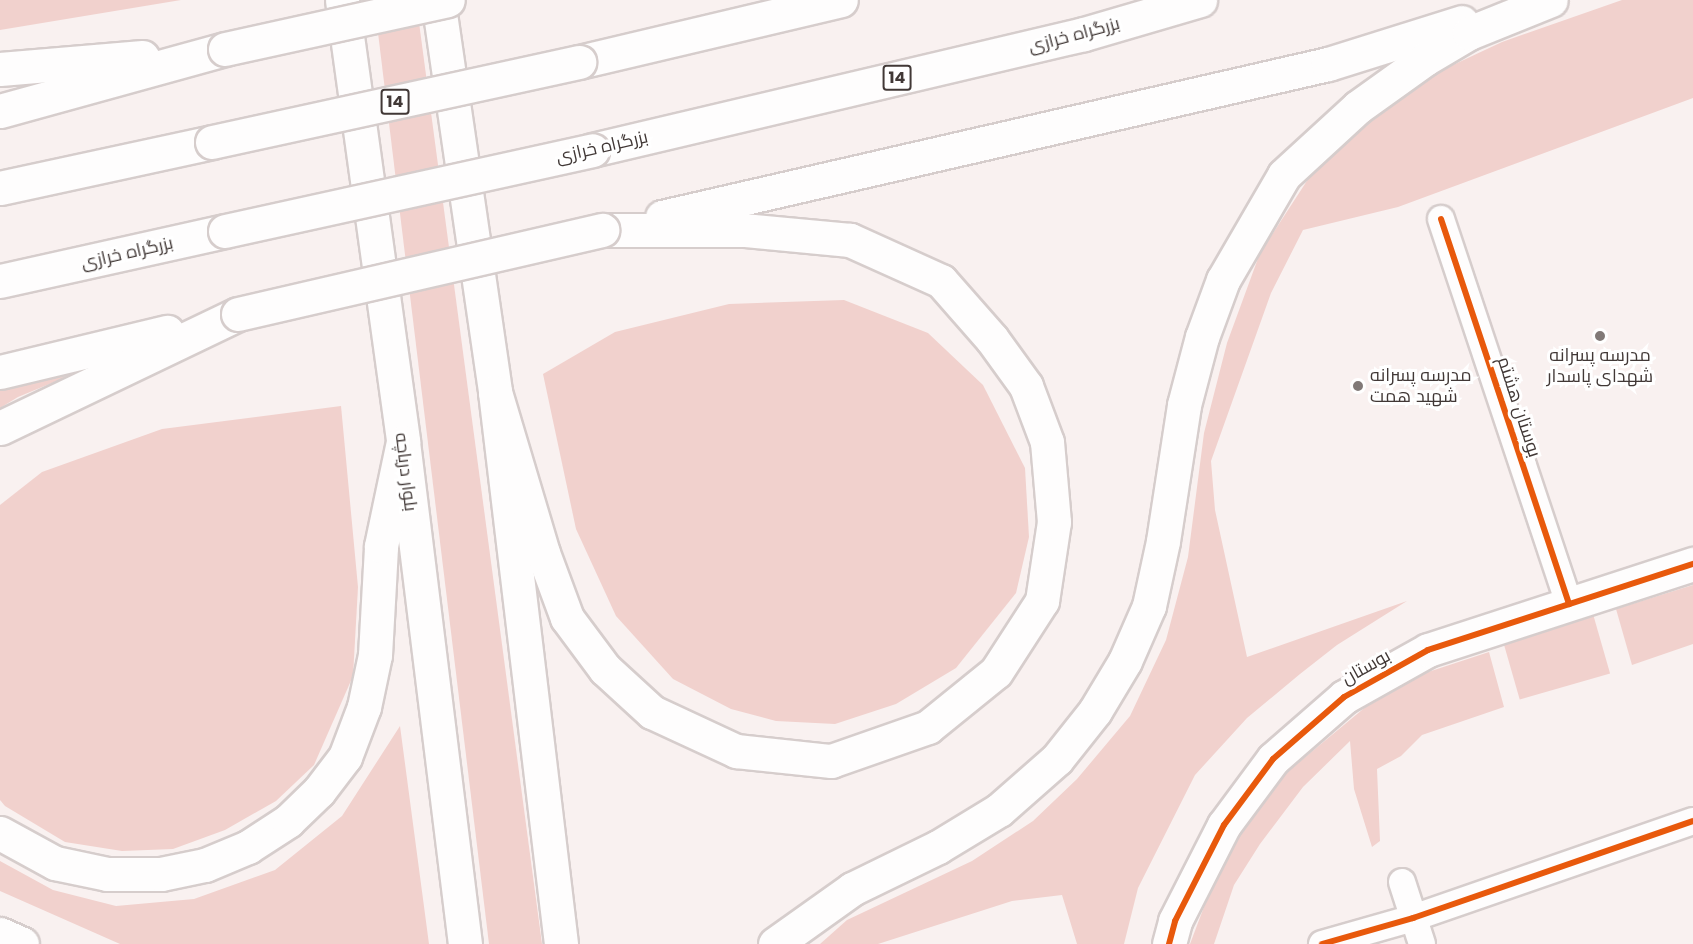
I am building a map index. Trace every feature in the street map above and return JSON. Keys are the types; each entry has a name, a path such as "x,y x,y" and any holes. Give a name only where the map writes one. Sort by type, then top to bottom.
{"main road":[{"name":"بلوار دریاچه","path":"342,0 403,442 465,944"},
{"path":"438,0 495,392 561,944"},
{"path":"0,111 225,50 448,0"},
{"name":"14","path":"0,188 579,62 841,0"},
{"name":"بزرگراه خرازی","path":"0,281 592,150 1084,34 1200,0"},
{"path":"0,372 238,314 1328,64 1530,0"},
{"path":"775,944 852,889 938,847 999,810 1057,759 1095,711 1125,661 1149,606 1163,541 1184,405 1202,337 1223,280 1284,175 1358,107 1425,59 1469,33 1551,0"},
{"path":"0,69 225,50"},
{"path":"495,392 543,553 567,618 605,669 652,712 736,751 831,761 928,727 996,672 1042,601 1054,522 1047,442 1026,386 992,339 941,280 850,240 745,230 602,230"},
{"path":"0,428 238,314"},
{"path":"0,833 55,863 107,874 161,874 205,865 248,847 288,821 319,792 345,757 364,707 375,655 381,546 403,442"},
{"name":"بوستان","path":"1169,944 1175,921 1224,825 1273,759 1344,697 1428,650 1693,564"},
{"path":"0,934 22,944"}],"street":[{"name":"بوستان هشتم","path":"1441,219 1569,604"},
{"path":"1322,944 1413,918 1693,821"},
{"path":"1402,882 1422,944"}],"shaded area":[{"path":"0,0 181,0 0,30"},
{"path":"374,0 416,0 542,944 489,944"},
{"path":"1622,0 1693,0 1693,98 1398,207 1303,230 1271,293 1211,461 1215,510 1247,657 1407,601 1337,645 1300,674 1247,718 1195,775 1138,888 1124,944 1077,944 1062,895 1012,901 878,944 820,944 847,920 972,861 1033,821 1077,779 1130,716 1166,640 1188,557 1204,433 1227,343 1260,253 1314,170 1364,123 1438,72 1502,42"},
{"path":"844,300 928,333 983,385 1025,468 1029,537 1016,593 956,668 896,704 835,724 776,721 731,709 673,679 616,616 576,529 543,374 615,332 729,304"},
{"path":"100,363 18,397 0,408 0,384"},
{"path":"341,406 358,587 353,676 314,765 276,801 225,830 173,849 122,851 65,842 5,806 0,800 0,505 42,472 162,429"},
{"path":"1693,585 1693,644 1632,665 1616,609"},
{"path":"1593,614 1610,674 1520,700 1503,640"},
{"path":"1489,652 1504,707 1422,735 1401,756 1377,769 1380,841 1372,847 1354,789 1350,741 1303,787 1260,844 1234,885 1214,944 1190,944 1210,891 1240,836 1280,778 1374,700 1425,673"},
{"path":"400,726 429,944 120,944 0,891 0,861 53,890 116,906 194,899 275,870 342,816"}],"cycle path":[{"path":"1441,219 1569,604"},
{"path":"1169,944 1175,921 1224,825 1273,759 1344,697 1428,650 1693,564"},
{"path":"1322,944 1413,918 1693,821"}],"place":[{"name":"مدرسه پسرانه شهدای پاسدار","path":"1600,336"},
{"name":"مدرسه پسرانه شهید همت","path":"1358,386"}]}
